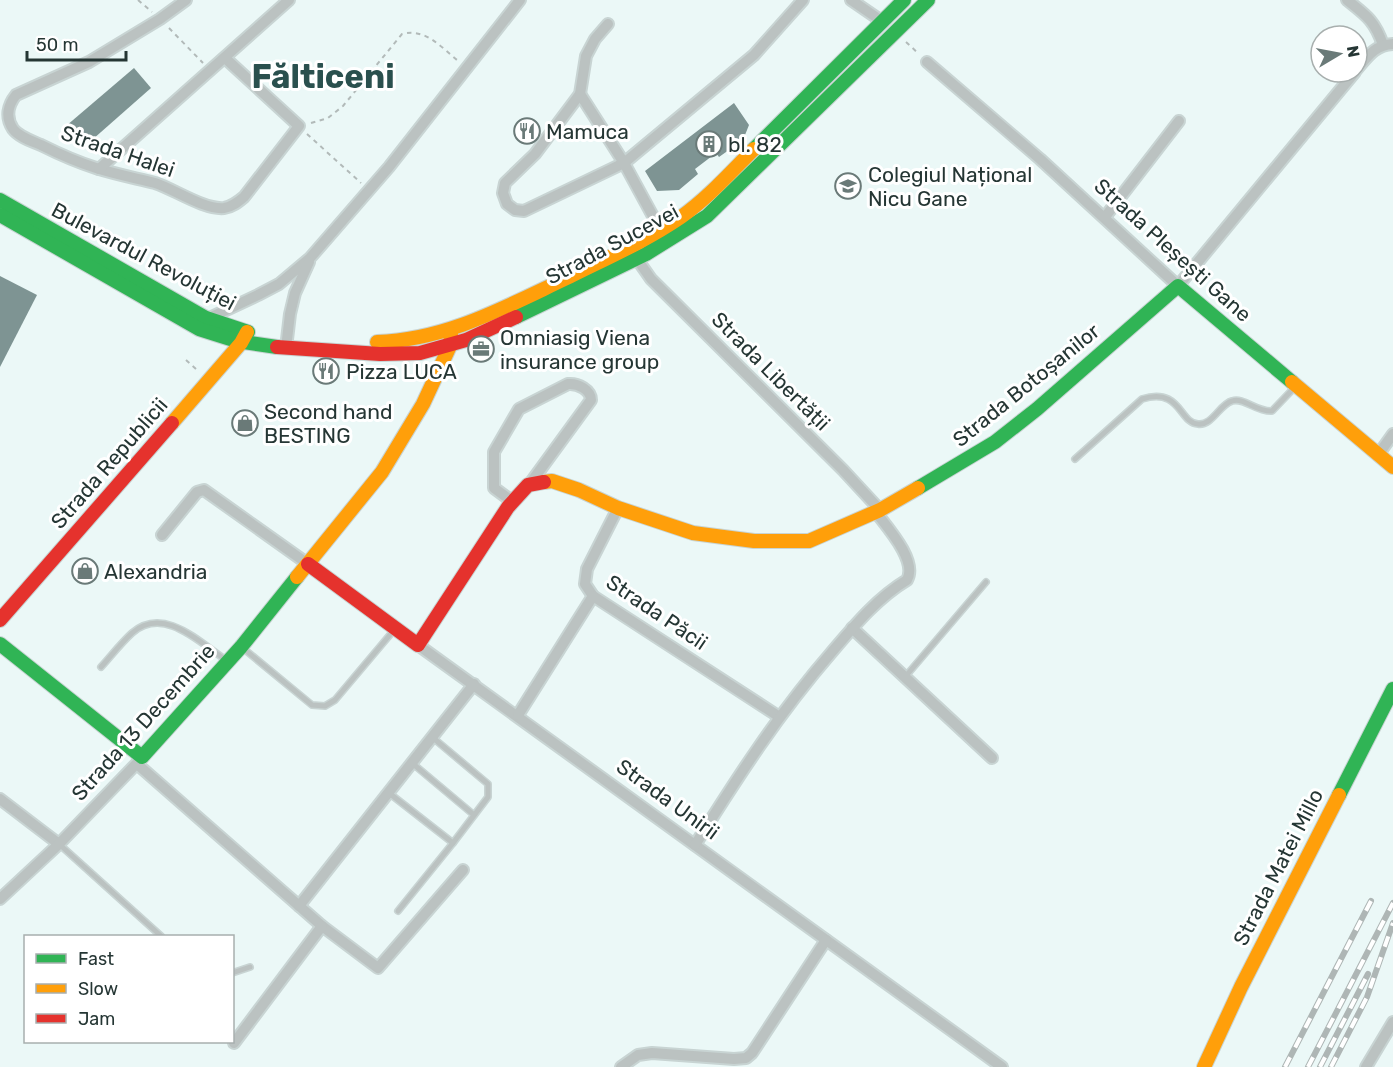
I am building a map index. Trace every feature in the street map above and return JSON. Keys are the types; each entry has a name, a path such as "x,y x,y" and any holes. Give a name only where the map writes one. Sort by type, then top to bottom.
{"street":[{"name":"Strada Halei","path":"186,0 160,19 89,62 16,95 4,114 14,131 69,159 157,184 208,206 224,208 237,203 244,197 299,126"},
{"path":"99,169 289,0"},
{"path":"203,323 279,284 310,258 370,190 520,0"},
{"path":"608,24 595,39 586,56 580,94 535,154 505,183 503,193 507,204 515,210 524,211 624,163 754,55 803,0"},
{"path":"851,0 883,22"},
{"name":"Strada Sucevei","path":"451,329 518,301 661,231 697,205 904,0"},
{"name":"Strada Sucevei","path":"450,346 637,260 707,216 928,0"},
{"path":"1347,0 1373,22 1388,44 1369,55"},
{"path":"225,58 299,126"},
{"name":"Strada Pleșești Gane","path":"927,62 1105,217 1178,286 1393,467"},
{"path":"1178,286 1345,84"},
{"path":"580,94 624,163 661,231"},
{"path":"1105,217 1179,121"},
{"name":"Bulevardul Revoluției","path":"0,200 203,323 222,338 244,337 381,354 417,353 450,346"},
{"name":"Bulevardul Revoluției","path":"0,215 203,323"},
{"path":"287,342 295,293 310,258"},
{"name":"Strada Libertății","path":"637,260 651,279 843,470 878,511"},
{"name":"Strada Botoșanilor","path":"528,485 552,481 579,490 618,508 693,533 780,542 809,541 878,511 958,466 995,442 1037,409 1178,286"},
{"path":"162,535 197,492 204,490 308,564 382,472 423,404 450,346 451,329"},
{"name":"Bulevardul Revoluției","path":"287,342 385,343 416,339 451,329"},
{"name":"Strada Republicii","path":"0,620 244,337"},
{"path":"418,645 513,502 591,400 588,392 575,384 568,384 519,409 494,452 494,488 513,502"},
{"path":"1378,455 1393,434"},
{"name":"Strada Păcii","path":"618,508 586,569 585,584 592,596 778,716"},
{"path":"695,845 778,716 852,628 911,574 911,566 906,555 878,511"},
{"name":"Strada Unirii","path":"308,564 1002,1067"},
{"name":"Strada 13 Decembrie","path":"0,899 59,844 139,760 241,647 308,564"},
{"path":"518,715 592,596"},
{"path":"852,628 992,758"},
{"path":"0,644 139,760 322,926 378,968 463,870"},
{"path":"299,906 474,684"},
{"name":"Strada Matei Millo","path":"1204,1067 1240,987 1393,689"},
{"path":"0,799 59,844"},
{"path":"234,1043 322,926"},
{"path":"621,1067 638,1055 652,1053 734,1059 744,1062 826,940"},
{"path":"1366,1067 1393,1022"}],"lane":[{"path":"1076,459 1142,399 1163,397 1175,403 1191,422 1198,424 1205,423 1230,401 1237,400 1263,412 1272,411 1296,386"},
{"path":"905,677 986,582"},
{"path":"101,668 133,632 140,627 156,623 176,626 228,661"},
{"path":"241,647 312,705 325,706 335,700 395,629"},
{"path":"398,911 488,797 488,784 432,737"},
{"path":"412,763 474,815"},
{"path":"389,793 453,843"},
{"path":"59,844 160,935"},
{"path":"234,972 250,967"}],"path":[{"path":"138,0 210,70"},
{"path":"299,126 328,118 343,106 402,34 413,31 423,34 466,68"},
{"path":"895,32 927,62"},
{"path":"299,126 370,190"}],"building":[{"path":"134,68 151,88 84,147 66,126"},
{"name":"bl. 82","path":"734,103 749,125 743,140 719,157 716,153 695,169 698,174 679,190 657,191 645,171"},
{"path":"0,276 37,295 0,367"}],"railway":[{"path":"1285,1067 1371,901"},
{"path":"1308,1067 1393,903"},
{"path":"1331,1067 1367,997 1393,923"},
{"path":"1320,1067 1368,974"}],"traffic: fast":[{"path":"754,149 904,0"},
{"path":"516,317 646,254 707,216 928,0"},
{"path":"0,200 206,318 248,332"},
{"path":"0,215 199,329 237,341 277,347"},
{"path":"918,488 995,442 1037,409 1178,286 1292,382"},
{"path":"0,644 142,757 241,647 297,577"},
{"path":"1339,795 1393,689"}],"traffic: slow":[{"path":"377,342 428,335 476,320 626,249 668,226 691,210 754,149"},
{"path":"172,423 241,343 247,332"},
{"path":"297,577 382,472 423,404 450,346 451,334"},
{"path":"1292,382 1393,467"},
{"path":"544,482 552,481 579,490 618,508 693,533 754,541 809,541 880,510 918,488"},
{"path":"1204,1067 1241,987 1339,795"}],"traffic: jam":[{"path":"277,347 380,354 420,353 466,340 516,317"},
{"path":"0,620 172,423"},
{"path":"308,564 418,645 508,507 528,485 544,482"}],"place":[{"name":"Mamuca","path":"527,131"},
{"name":"bl. 82","path":"709,144"},
{"name":"Colegiul Național Nicu Gane","path":"848,186"},
{"name":"Omniasig Viena insurance group","path":"481,349"},
{"name":"Pizza LUCA","path":"326,371"},
{"name":"Second hand BESTING","path":"245,423"},
{"name":"Alexandria","path":"85,571"}],"district":[{"name":"Fălticeni","path":"323,76"}]}
